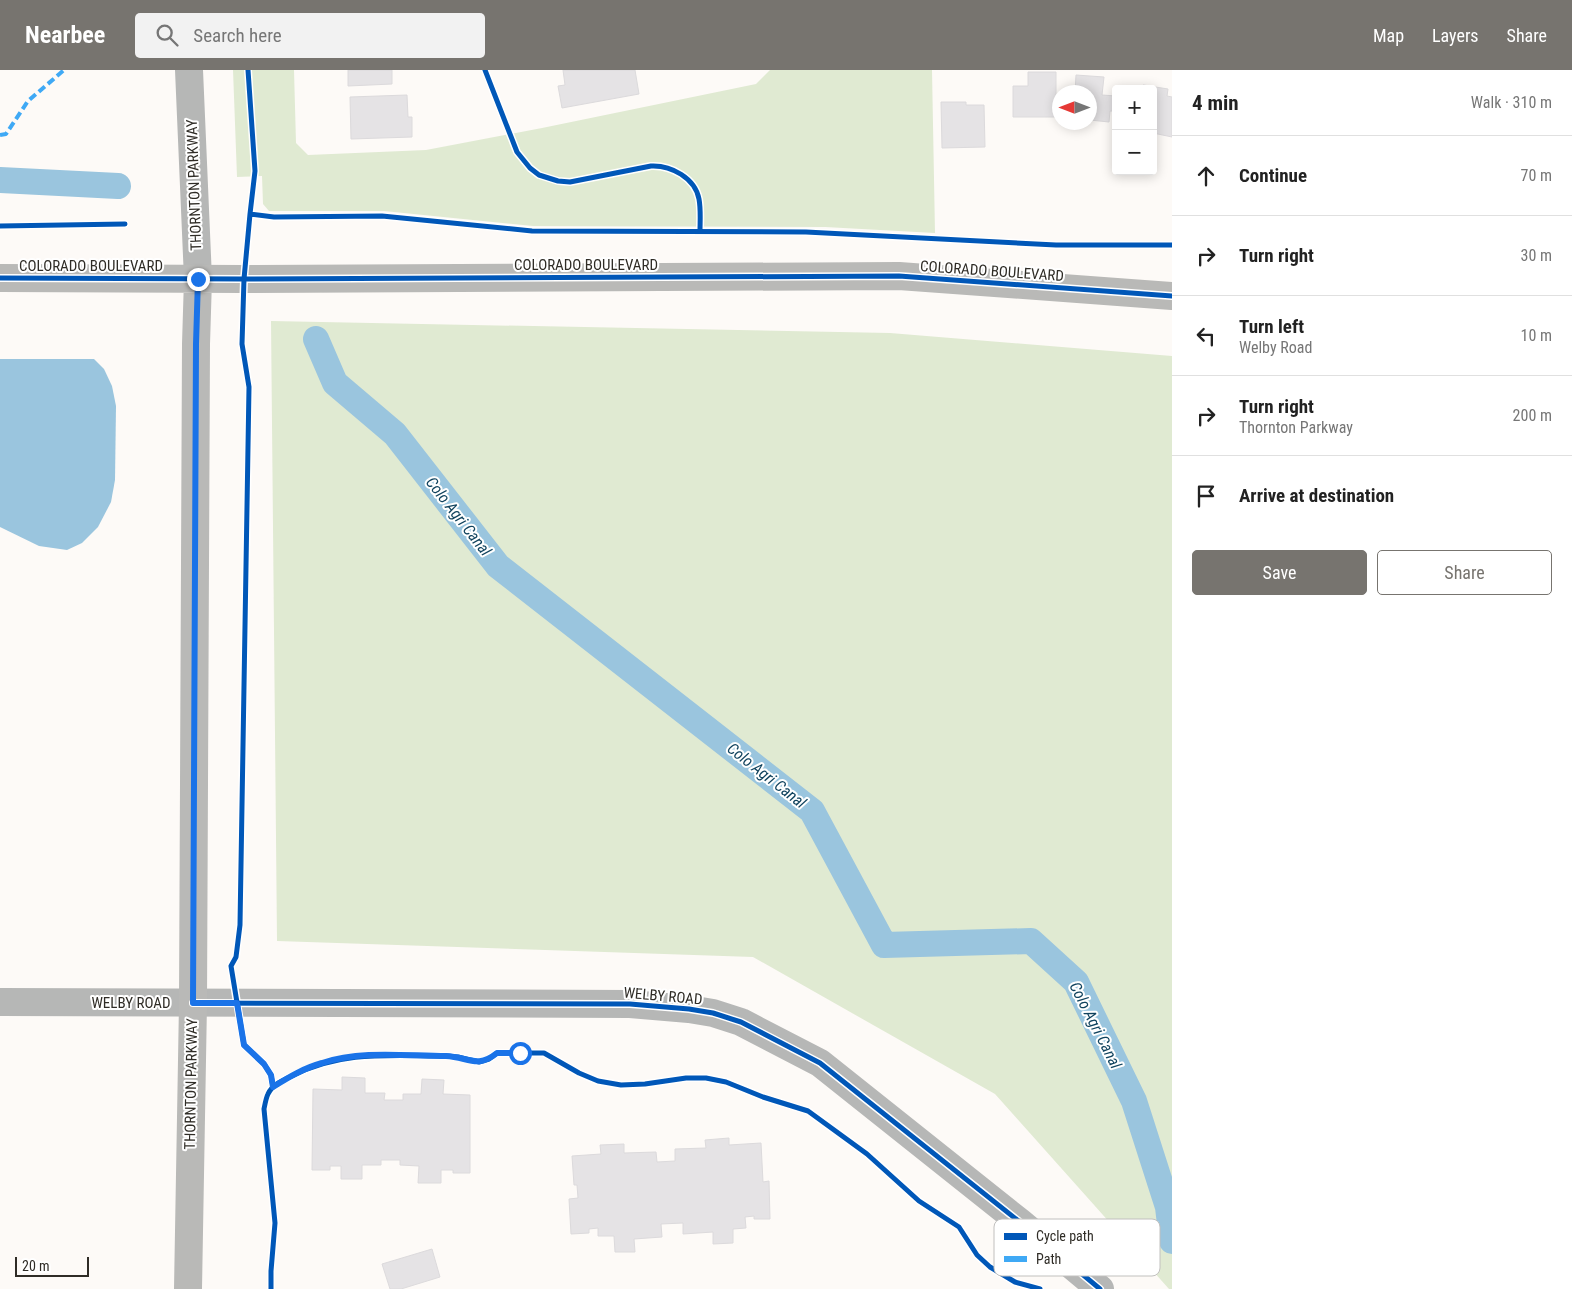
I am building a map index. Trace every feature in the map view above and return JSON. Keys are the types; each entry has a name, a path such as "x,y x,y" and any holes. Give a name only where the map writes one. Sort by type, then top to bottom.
{"main road":[{"name":"COLORADO BOULEVARD","path":"0,278 899,276 1172,296"},
{"name":"THORNTON PARKWAY","path":"188,1289 193,1003 196,344 198,279"}],"street":[{"name":"THORNTON PARKWAY","path":"189,70 198,279"},
{"name":"WELBY ROAD","path":"0,1002 630,1004 712,1013 749,1026 820,1063 1016,1219"},
{"name":"WELBY ROAD","path":"1084,1276 1100,1289"}],"green space":[{"path":"233,70 294,70 296,143 308,155 426,150 756,84 770,70 932,70 935,233 825,227 533,226 384,211 269,211 263,204 262,176 237,177"},
{"path":"271,321 890,333 1172,356 1172,1289 1169,1289 1157,1276 1160,1276 1160,1219 1107,1219 995,1094 753,957 277,941"}],"water":[{"path":"0,359 94,359 104,369 112,386 116,406 115,480 111,502 98,527 82,543 67,550 39,546 0,527"}],"building":[{"path":"348,70 392,70 392,84 348,86"},
{"path":"563,70 635,70 639,94 562,108 558,86 565,85"},
{"path":"1028,72 1056,72 1056,85 1052,85 1052,117 1013,117 1013,86 1028,86"},
{"path":"1076,75 1104,77 1102,95 1112,96 1112,111 1110,111 1109,122 1097,121 1097,85 1075,85"},
{"path":"1157,87 1168,89 1167,96 1172,97 1172,137 1157,134"},
{"path":"407,95 408,117 412,117 412,137 351,139 350,97"},
{"path":"941,102 966,102 966,105 984,105 985,147 942,148"},
{"path":"342,1077 365,1078 365,1093 385,1093 384,1100 403,1100 403,1094 421,1094 422,1079 444,1080 443,1094 470,1095 470,1173 453,1173 453,1170 441,1170 441,1183 418,1183 419,1166 400,1165 400,1160 381,1160 381,1165 362,1165 362,1179 341,1179 341,1166 330,1166 330,1170 312,1170 313,1089 342,1090"},
{"path":"729,1138 729,1145 761,1143 763,1182 769,1181 770,1219 754,1219 754,1216 745,1217 746,1228 733,1229 733,1243 713,1244 713,1232 683,1234 683,1223 661,1224 662,1237 634,1239 635,1252 615,1252 614,1236 598,1236 598,1228 589,1229 589,1233 571,1234 569,1199 578,1198 577,1185 574,1185 572,1156 601,1154 600,1145 624,1144 624,1153 656,1152 657,1162 675,1161 675,1149 706,1148 705,1140"},
{"path":"432,1249 440,1277 401,1289 390,1289 382,1264"}],"waterway":[{"name":"Colo Agri Canal","path":"0,180 118,186"},
{"name":"Colo Agri Canal","path":"316,339 335,383 395,434 498,566 812,811 884,945 1031,941 1076,982 1134,1101 1168,1207 1172,1241"}],"marked path":[{"path":"0,135 6,134 28,101 64,70"}],"cycle path":[{"path":"248,70 255,171 244,279 242,344 249,387 240,925 236,957 231,966 244,1045 264,1064 271,1075 273,1087"},
{"path":"485,70 517,152 530,168 539,175 558,181 570,182 651,166 674,170 687,179 697,192 700,207 700,231"},
{"path":"250,214 274,217 382,216 532,231 806,232 1056,245 1172,245"},
{"path":"0,226 125,224"},
{"path":"0,278 244,279 899,276 1172,296"},
{"path":"193,1003 630,1004 713,1013 741,1022 820,1063 1016,1219"},
{"path":"271,1289 275,1223 264,1109 267,1096 278,1083 311,1068 348,1058 387,1055 446,1056 479,1062 489,1059 497,1053 544,1053 579,1073 598,1081 621,1085 645,1084 686,1078 706,1078 726,1082 763,1097 808,1111 867,1154 919,1201 959,1227 977,1255 994,1269"},
{"path":"1005,1276 1015,1282 1040,1289"},
{"path":"1084,1276 1100,1289"}],"route":[{"path":"198,279 194,607 193,1003 237,1003 244,1045 264,1064 271,1075 273,1087 307,1068 343,1058 368,1056 446,1056 479,1062 489,1059 497,1053 520,1053"}]}
